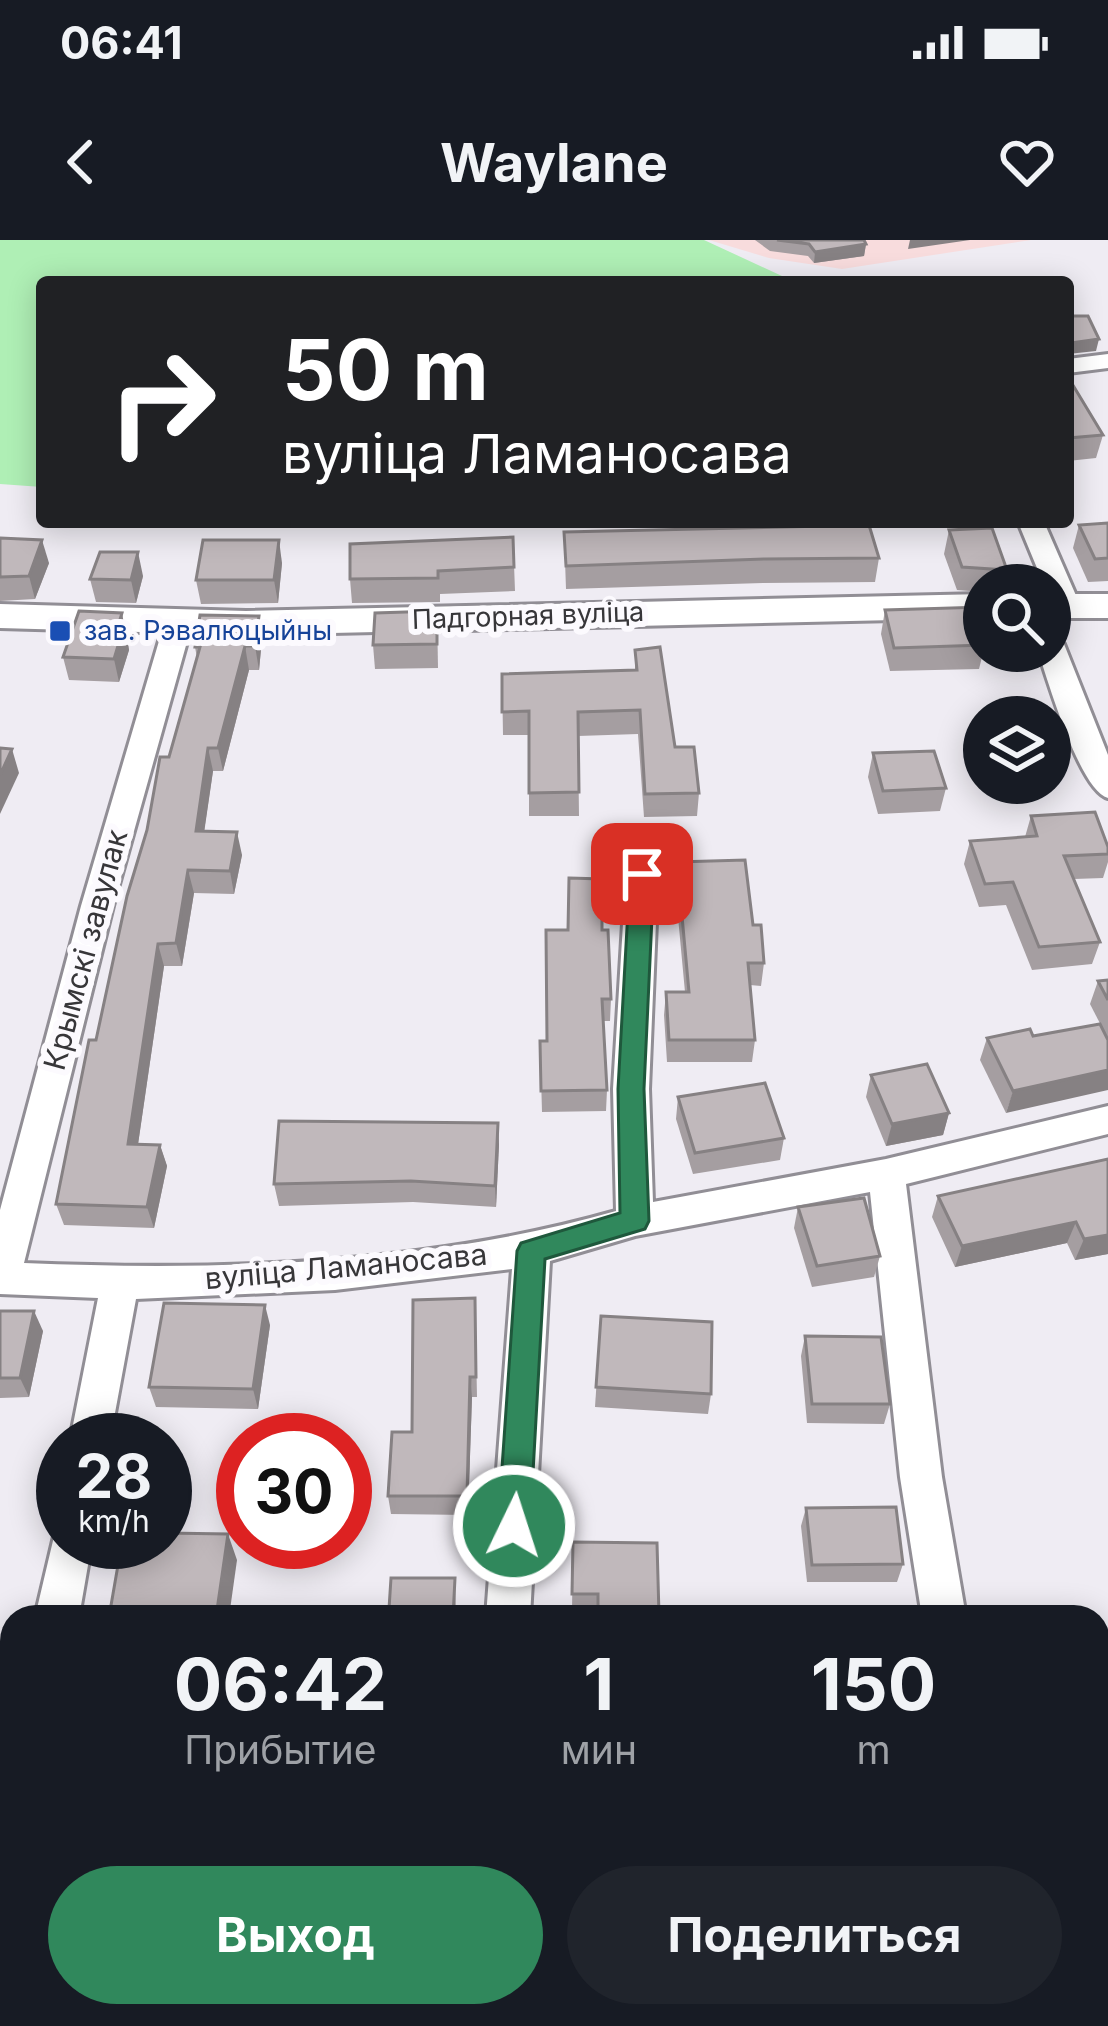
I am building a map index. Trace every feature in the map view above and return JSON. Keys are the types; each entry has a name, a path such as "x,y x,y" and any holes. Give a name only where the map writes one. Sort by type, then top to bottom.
{"street":[{"path":"1074,364 1108,361"},
{"path":"1032,528 1044,564"},
{"name":"Падгорная вуліца","path":"0,616 178,624 334,624 832,605 963,606"},
{"path":"1071,606 1108,606"},
{"name":"Крымскі завулак","path":"1,1278 97,906 178,624"},
{"path":"1061,672 1108,788"},
{"path":"635,1221 631,1089 642,874"},
{"name":"вуліца Ламаносава","path":"1,1278 120,1283 335,1274 532,1251 635,1221 886,1174 1108,1120"},
{"path":"886,1174 921,1477 942,1605"},
{"path":"509,1605 532,1251"},
{"path":"95,1413 120,1283"},
{"path":"59,1605 66,1569"}],"shaded area":[{"path":"709,240 1031,240 842,269 769,258"}],"green space":[{"path":"0,240 704,240 782,276 36,276 36,487 0,484"}],"building":[{"path":"777,240 864,240 866,244 815,252 809,244"},
{"path":"1074,316 1088,316 1099,339 1074,342"},
{"path":"1074,387 1103,435 1074,437"},
{"path":"1108,523 1108,558 1095,559 1079,525"},
{"path":"870,528 879,558 566,566 564,532"},
{"path":"992,528 1005,564 962,567 949,530"},
{"path":"513,537 514,567 438,571 438,578 350,579 350,544"},
{"path":"0,538 42,540 29,576 0,577"},
{"path":"203,540 279,540 274,580 196,580"},
{"path":"100,552 138,552 131,580 90,579"},
{"path":"963,608 963,646 894,648 885,610"},
{"path":"79,611 122,613 118,626 124,626 114,659 63,657"},
{"path":"437,611 437,644 373,645 375,613"},
{"path":"200,615 259,616 255,646 245,646 218,748 208,748 196,831 237,832 230,871 188,870 176,943 158,944 128,1144 160,1145 147,1207 56,1204 89,1040 96,1040 160,757 169,757 200,647 195,647"},
{"path":"660,647 675,747 694,747 699,793 645,794 640,710 578,712 579,792 529,793 529,711 502,712 502,674 637,670 635,650"},
{"path":"0,748 12,749 0,775"},
{"path":"934,751 946,788 883,791 873,753"},
{"path":"1095,812 1108,854 1064,856 1100,942 1039,947 1013,882 985,884 970,841 1037,836 1031,816"},
{"path":"745,860 753,925 761,925 764,963 748,963 755,1040 669,1040 666,992 689,992 677,862"},
{"path":"569,878 602,879 602,930 608,930 611,999 602,999 607,1090 541,1091 540,1041 547,1041 546,930 568,930"},
{"path":"1108,980 1108,1000 1098,981"},
{"path":"1100,1024 1108,1040 1108,1070 1013,1091 987,1038 1030,1029 1033,1036"},
{"path":"927,1064 949,1113 892,1124 871,1075"},
{"path":"765,1083 784,1138 695,1153 678,1097"},
{"path":"279,1121 498,1123 495,1186 411,1181 274,1184"},
{"path":"1108,1159 1108,1235 1084,1239 1076,1222 962,1246 938,1196"},
{"path":"864,1198 880,1256 817,1266 798,1207"},
{"path":"475,1298 476,1377 470,1377 467,1496 388,1496 392,1432 412,1432 413,1300"},
{"path":"164,1303 265,1305 253,1389 149,1387"},
{"path":"0,1311 34,1311 20,1378 0,1378"},
{"path":"601,1316 712,1322 711,1394 596,1387"},
{"path":"805,1336 881,1337 890,1404 812,1404"},
{"path":"896,1507 903,1564 812,1565 806,1508"},
{"path":"192,1533 216,1534 216,1569 223,1569 218,1605 111,1605 117,1569 192,1569"},
{"path":"573,1542 657,1543 659,1605 598,1605 598,1594 572,1594"},
{"path":"391,1578 455,1578 454,1605 389,1605"}],"place":[{"name":"зав. Рэвалюцыйны","path":"60,631"}],"route":[{"path":"514,1526 532,1251 635,1221 631,1089 642,874"}]}
